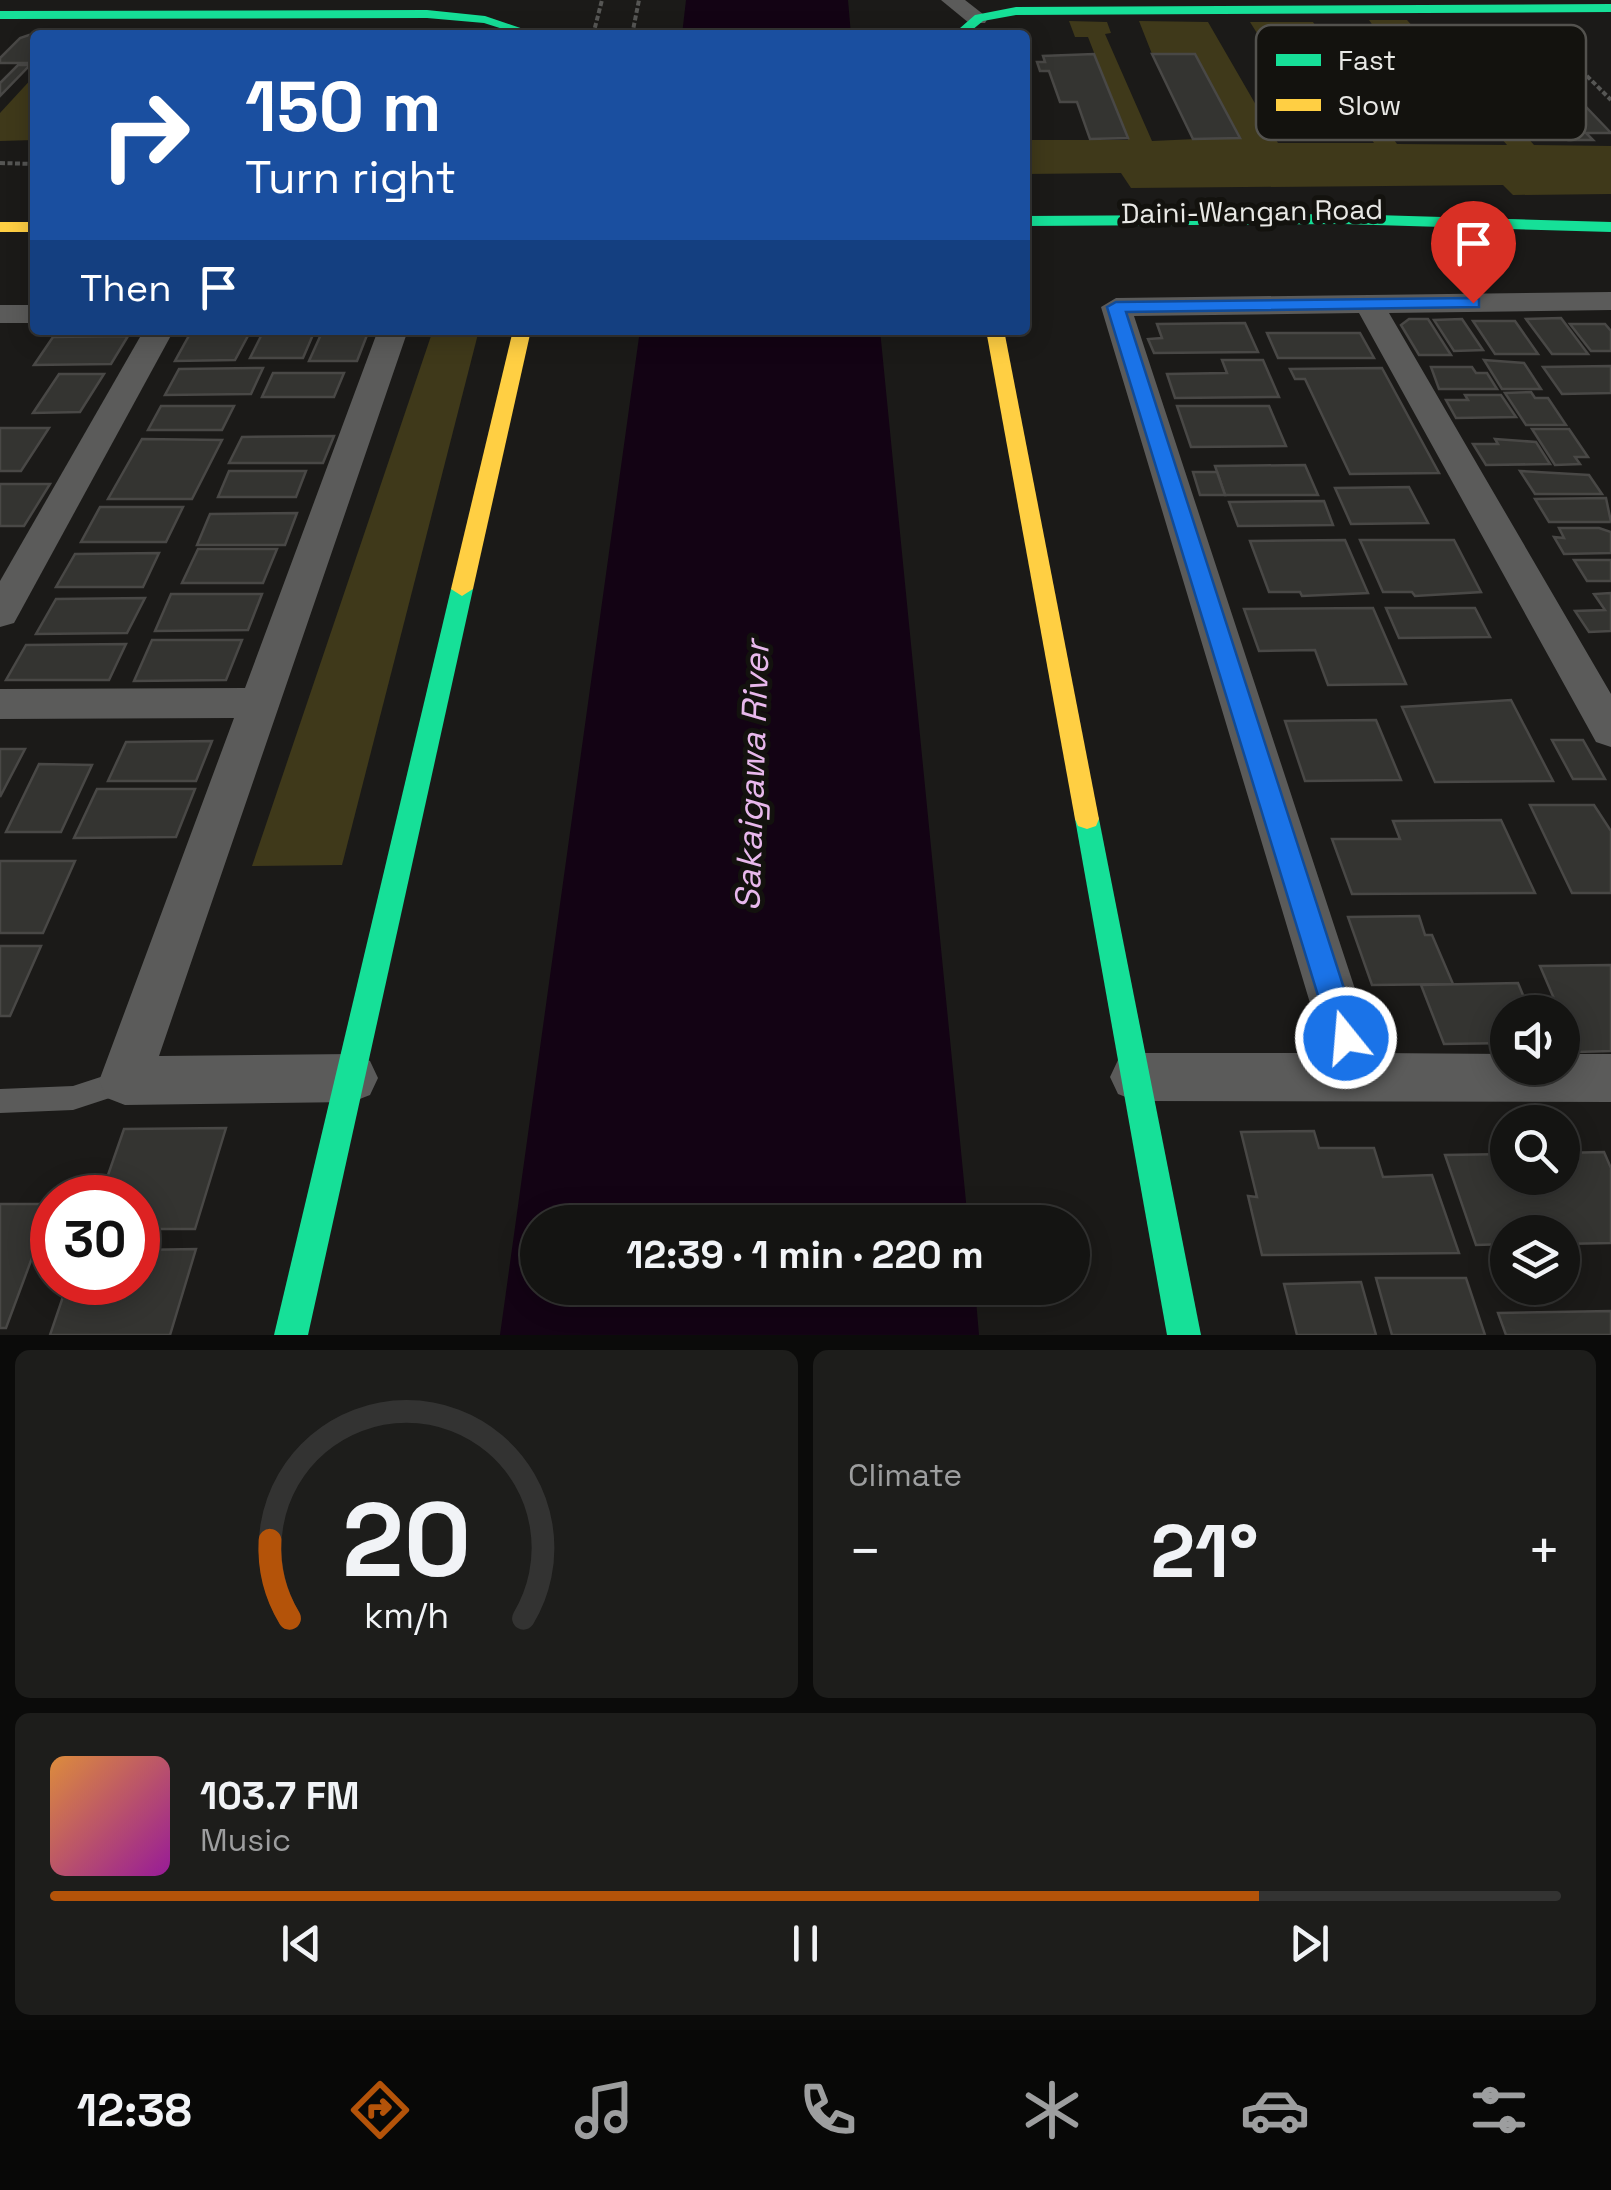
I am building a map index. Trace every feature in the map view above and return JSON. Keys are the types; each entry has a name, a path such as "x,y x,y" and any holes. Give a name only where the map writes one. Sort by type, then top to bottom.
{"street":[{"path":"951,0 977,18"},
{"path":"964,30 977,18 1026,11 1611,8"},
{"path":"0,15 427,14 485,20 518,30"},
{"name":"Daini-Wangan Road","path":"1030,221 1342,220 1611,227"},
{"name":"Daini-Wangan Road","path":"1030,243 1354,242 1539,228"},
{"path":"1357,1075 1116,307 1611,301"},
{"path":"1369,304 1611,731"},
{"path":"0,614 157,335"},
{"path":"352,1078 125,1081 256,703 390,335"},
{"path":"291,1335 521,335"},
{"path":"996,335 1184,1335"},
{"path":"0,704 256,703"},
{"path":"1136,1078 1357,1075 1611,1079"}],"lane":[{"path":"0,1101 73,1098 125,1081"}],"path":[{"path":"595,30 602,0"},
{"path":"633,30 639,0"},
{"path":"1586,75 1611,100"},
{"path":"0,163 30,164"}],"shaded area":[{"path":"1369,20 1407,20 1411,25 1372,25"},
{"path":"1069,21 1107,22 1111,33 1105,34 1152,141 1240,137 1195,54 1152,54 1139,21 1208,22 1256,105 1256,140 1507,145 1503,140 1530,140 1534,145 1611,146 1611,194 1513,195 1503,185 1131,188 1121,173 1030,174 1030,140 1128,140 1088,37 1075,37"},
{"path":"1250,22 1315,25 1256,25 1256,32"},
{"path":"430,29 430,30 77,30"},
{"path":"30,80 30,140 0,141 0,113"},
{"path":"431,335 478,335 342,865 252,866"}],"water":[{"path":"686,0 848,0 851,30 683,30"},
{"name":"Sakaigawa River","path":"639,335 880,335 966,1205 520,1205 520,1305 976,1305 979,1335 500,1335"}],"building":[{"path":"30,35 30,63 0,63 0,58 20,38"},
{"path":"1094,54 1128,138 1090,139 1077,102 1060,102 1049,71 1040,71 1037,62 1045,62 1043,56"},
{"path":"1152,54 1195,54 1240,138 1193,139"},
{"path":"18,65 30,65 0,96 0,83"},
{"path":"1586,107 1611,133 1586,133"},
{"path":"1561,318 1588,354 1552,354 1526,319"},
{"path":"1409,319 1428,319 1451,355 1419,355 1401,325"},
{"path":"1462,319 1483,350 1454,351 1434,320"},
{"path":"1473,321 1515,321 1538,354 1495,354"},
{"path":"1245,323 1258,352 1154,353 1148,339 1162,338 1157,324"},
{"path":"1570,324 1605,324 1611,331 1611,351 1591,351"},
{"path":"1267,333 1360,333 1374,358 1278,358"},
{"path":"189,335 248,335 235,360 175,361"},
{"path":"262,335 313,335 303,358 250,358"},
{"path":"321,335 367,335 357,361 309,361"},
{"path":"128,336 111,364 34,365 53,337"},
{"path":"1222,360 1263,360 1279,397 1175,398 1167,374 1227,373"},
{"path":"1484,360 1524,363 1541,389 1502,389"},
{"path":"1611,366 1611,393 1562,394 1543,367"},
{"path":"1431,367 1472,367 1476,373 1487,373 1497,389 1439,389"},
{"path":"263,368 251,394 165,395 179,369"},
{"path":"1382,368 1439,473 1350,474 1305,379 1295,379 1290,369"},
{"path":"273,373 344,373 334,397 262,397"},
{"path":"59,374 104,374 80,412 33,413"},
{"path":"1531,392 1535,398 1548,398 1566,425 1526,425 1505,393"},
{"path":"1465,395 1501,395 1516,417 1456,418 1446,400 1468,400"},
{"path":"161,406 234,406 222,430 148,430"},
{"path":"1177,406 1269,406 1286,446 1191,447"},
{"path":"0,428 49,428 21,471 0,471"},
{"path":"1532,429 1569,429 1588,457 1575,457 1580,464 1555,465"},
{"path":"334,436 323,463 229,463 242,437"},
{"path":"142,439 222,440 192,499 108,499"},
{"path":"1495,439 1536,442 1550,464 1486,465 1473,444 1498,444"},
{"path":"1305,465 1318,495 1225,495 1215,466"},
{"path":"229,471 306,471 296,497 218,497"},
{"path":"1520,471 1589,475 1602,494 1535,494"},
{"path":"1193,472 1217,472 1225,495 1200,495"},
{"path":"0,484 50,484 24,526 0,526"},
{"path":"1409,487 1428,523 1351,524 1335,488"},
{"path":"1606,498 1611,522 1549,522 1535,499"},
{"path":"1324,501 1333,525 1238,526 1229,502"},
{"path":"100,507 183,507 166,542 81,542"},
{"path":"297,513 285,545 197,545 210,514"},
{"path":"1559,528 1599,528 1611,532 1611,553 1564,554 1554,537 1564,538"},
{"path":"1345,540 1368,593 1302,596 1300,592 1269,592 1250,541"},
{"path":"1360,540 1454,540 1481,592 1415,596 1412,592 1383,592"},
{"path":"198,549 277,549 263,583 182,583"},
{"path":"159,553 143,587 56,587 75,554"},
{"path":"1574,560 1611,560 1611,581 1587,581"},
{"path":"1611,593 1611,631 1589,632 1575,611 1605,610 1594,594"},
{"path":"171,594 262,594 248,630 155,631"},
{"path":"145,598 127,633 36,634 56,599"},
{"path":"1373,608 1406,684 1328,685 1315,650 1259,651 1244,609"},
{"path":"1386,608 1475,608 1490,637 1399,638"},
{"path":"152,640 242,640 226,680 134,681"},
{"path":"126,644 109,680 6,680 26,645"},
{"path":"1511,700 1553,781 1435,782 1402,707"},
{"path":"1376,720 1401,780 1305,781 1285,721"},
{"path":"1552,740 1583,740 1605,779 1573,779"},
{"path":"212,741 196,781 108,781 126,742"},
{"path":"0,749 25,749 0,797"},
{"path":"39,764 92,765 61,832 6,832"},
{"path":"97,789 195,789 176,837 74,838"},
{"path":"1530,805 1594,805 1611,831 1611,893 1572,893"},
{"path":"1501,820 1535,893 1352,894 1332,839 1400,839 1393,821"},
{"path":"0,861 75,861 43,933 0,933"},
{"path":"1419,916 1425,935 1432,935 1453,984 1372,985 1348,917"},
{"path":"0,946 41,946 10,1016 0,1016"},
{"path":"1611,965 1611,1051 1580,1052 1580,995 1552,995 1540,966"},
{"path":"1518,983 1523,995 1490,995 1490,1043 1444,1044 1421,985"},
{"path":"226,1128 195,1229 160,1229 160,1175 108,1175 124,1129"},
{"path":"1314,1131 1319,1148 1374,1148 1383,1177 1432,1175 1459,1253 1262,1255 1248,1196 1257,1197 1241,1132"},
{"path":"1604,1152 1611,1168 1611,1243 1580,1244 1580,1215 1490,1215 1490,1245 1476,1245 1445,1155 1490,1154 1490,1195 1580,1195 1580,1153"},
{"path":"0,1204 30,1204 30,1263 6,1328 0,1328"},
{"path":"196,1249 170,1335 50,1335 60,1305 160,1305 160,1250"},
{"path":"1376,1278 1466,1278 1485,1335 1392,1335"},
{"path":"1361,1282 1376,1335 1297,1335 1284,1284"},
{"path":"1611,1311 1611,1335 1506,1335 1498,1313"}],"traffic: fast":[{"path":"964,30 979,18 1016,11 1611,8"},
{"path":"0,15 427,14 485,20 518,30"},
{"path":"1030,221 1342,219 1611,227"},
{"path":"291,1335 462,589"},
{"path":"1087,819 1184,1335"}],"traffic: slow":[{"path":"0,227 30,227"},
{"path":"462,589 521,335"},
{"path":"996,335 1087,819"}],"route":[{"path":"1346,1038 1116,307 1473,303"}]}
